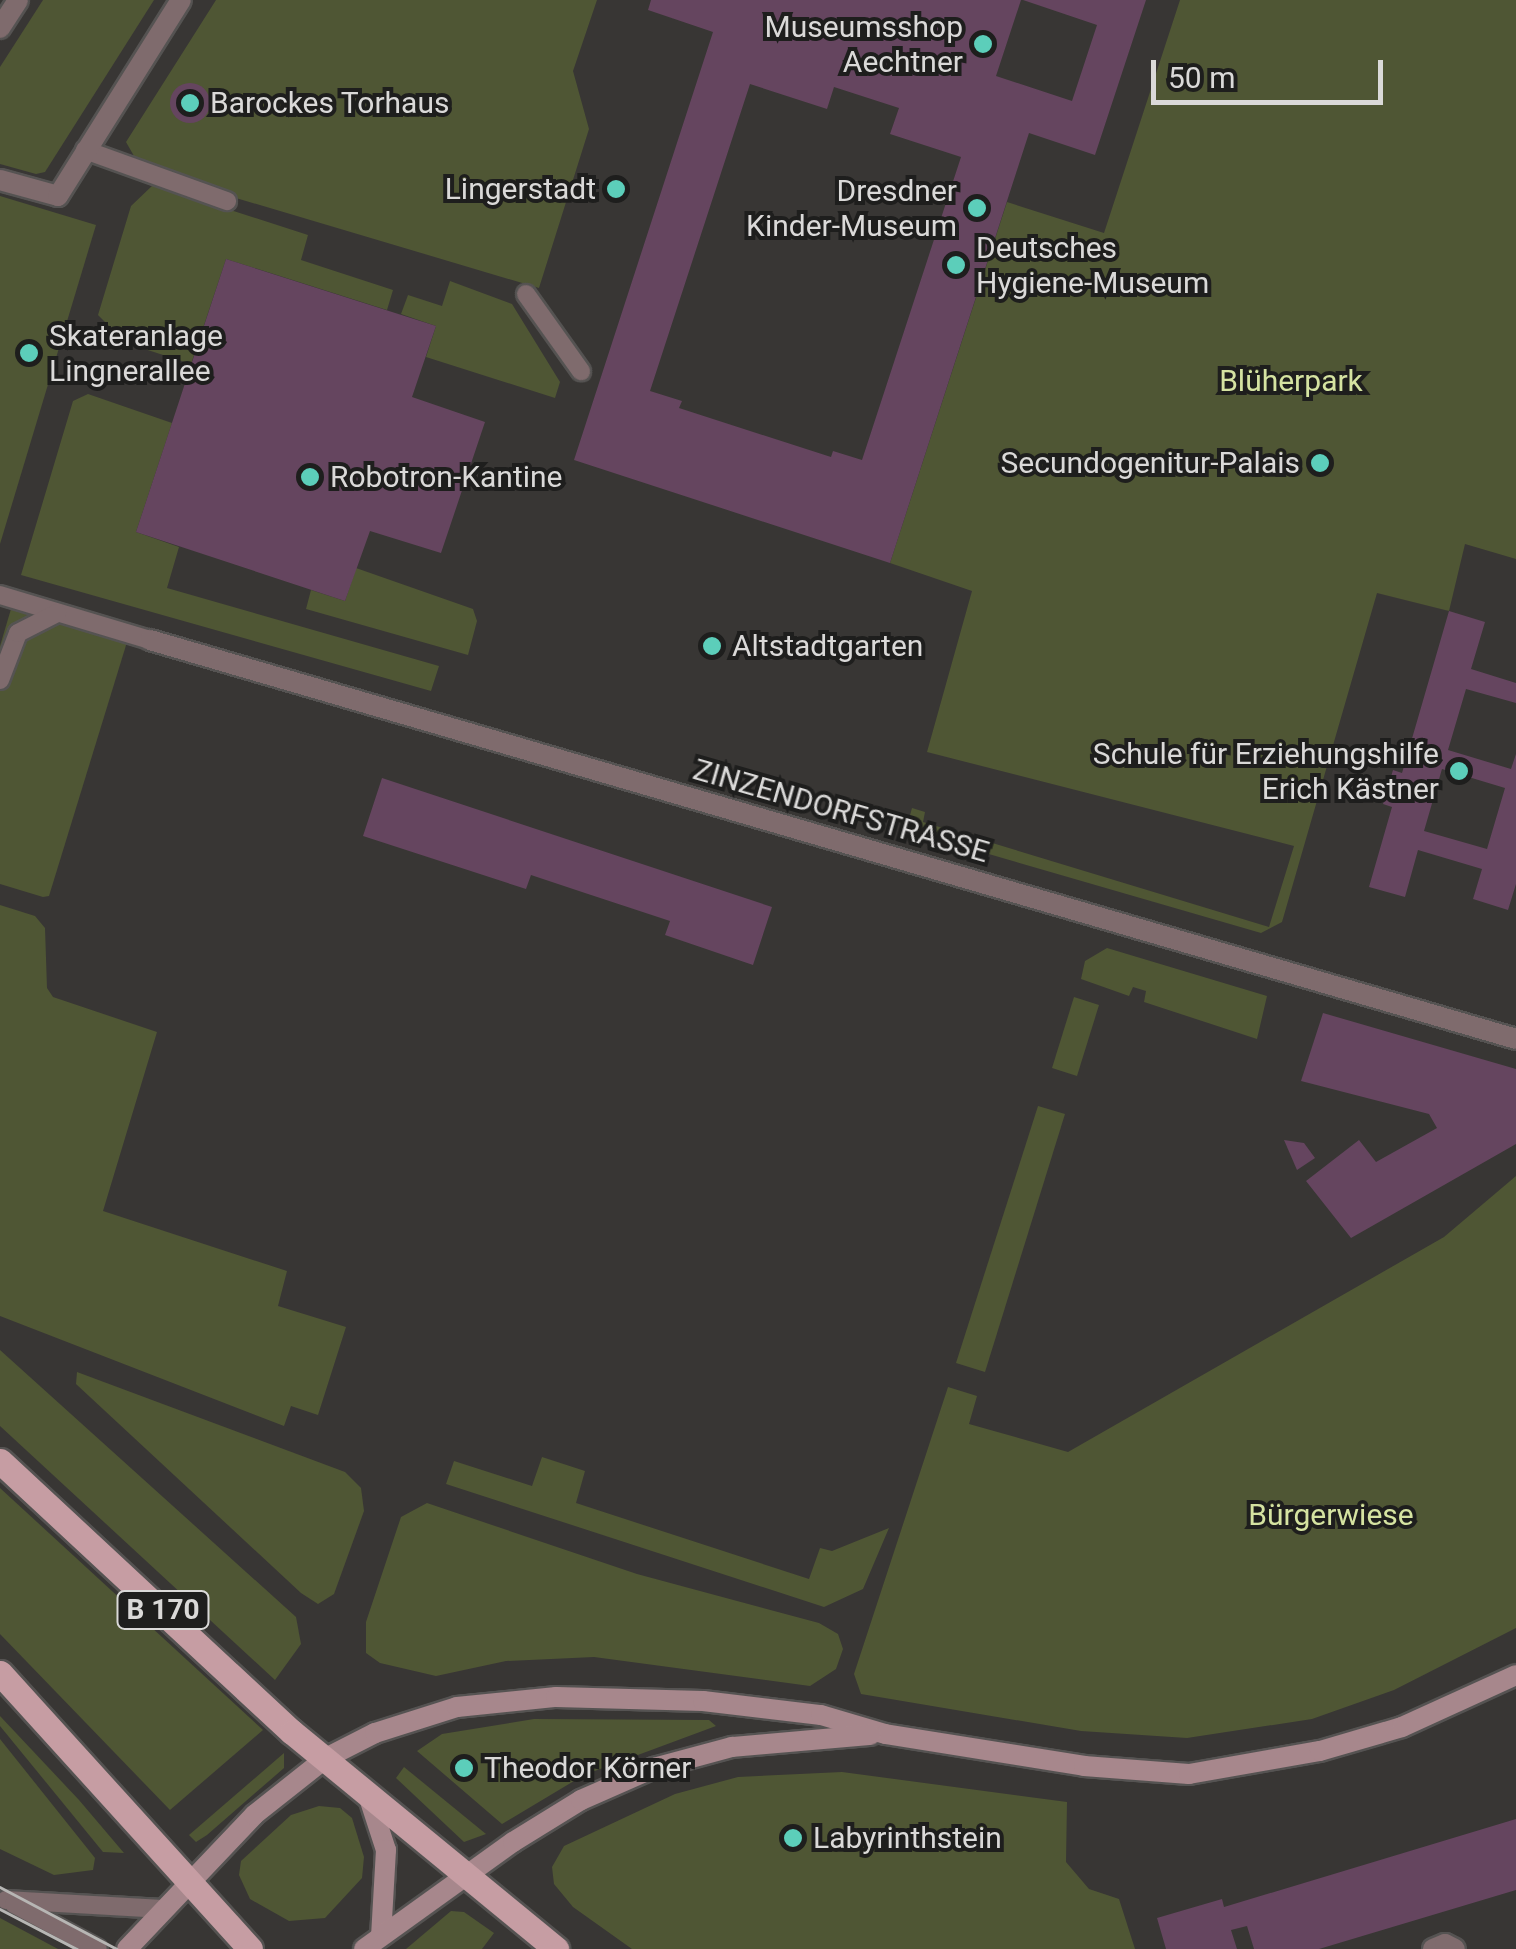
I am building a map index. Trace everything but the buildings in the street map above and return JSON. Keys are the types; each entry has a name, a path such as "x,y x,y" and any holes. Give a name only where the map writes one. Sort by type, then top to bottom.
{"main road":[{"name":"B 170","path":"0,1461 368,1795 556,1949"},
{"path":"0,1673 40,1710 188,1885 250,1949"},
{"path":"127,1949 254,1815 326,1758 375,1733 457,1708 556,1697 786,1710 885,1734 1084,1766 1189,1774 1320,1751 1402,1727 1516,1675"},
{"path":"372,1943 461,1875 581,1800 654,1768 732,1747 885,1734"},
{"path":"368,1795 386,1850 372,1943"}],"street":[{"path":"0,28 18,0"},
{"path":"0,180 58,196 181,0"},
{"name":"ZINZENDORFSTRASSE","path":"150,640 1516,1039"},
{"path":"1433,1949 1456,1949"}],"lane":[{"path":"85,150 226,201"},
{"path":"526,294 581,371"},
{"path":"0,595 150,640"},
{"path":"0,680 18,633 58,613"},
{"path":"3,1898 163,1909"},
{"path":"3,1898 98,1949"}],"green space":[{"path":"43,0 154,0 45,172 36,174 0,164 0,67"},
{"path":"216,0 597,0 573,71 589,129 539,288 142,170 126,142"},
{"name":"Blüherpark","path":"1180,0 1516,0 1516,559 1465,544 1449,611 1377,593 1282,922 1261,933 906,830 912,808 925,812 923,822 1269,927 1294,846 927,752 972,591 890,563 1007,202 1104,233"},
{"path":"153,185 308,235 301,260 393,290 387,310 226,259 191,364 126,343 98,315 131,206"},
{"name":"Skateranlage Lingnerallee","path":"0,196 96,225 0,544"},
{"path":"450,281 512,304 560,382 555,398 426,357 436,326 401,314 408,295 442,306"},
{"path":"88,394 172,423 136,532 179,547 167,588 439,666 431,691 21,575 73,401"},
{"path":"356,568 473,609 477,621 468,655 306,609 311,590 345,601"},
{"path":"11,609 127,642 49,896 43,897 0,884 0,646"},
{"path":"0,905 35,916 45,928 47,988 53,997 157,1032 103,1211 287,1271 278,1306 346,1327 318,1415 291,1406 284,1426 0,1316"},
{"path":"1107,948 1267,996 1257,1039 1144,1002 1146,991 1133,987 1129,996 1081,979 1085,961"},
{"path":"1074,997 1099,1005 1077,1076 1052,1068"},
{"path":"1038,1106 1065,1114 985,1372 956,1363"},
{"name":"Bürgerwiese","path":"1516,1176 1516,1628 1394,1690 1312,1719 1187,1738 1081,1731 861,1694 854,1674 948,1387 977,1396 969,1424 1068,1452 1444,1237"},
{"path":"0,1350 296,1617 301,1644 275,1680 0,1426"},
{"path":"77,1372 345,1472 361,1488 364,1511 334,1594 318,1604 301,1593 76,1384"},
{"path":"542,1457 585,1471 576,1503 809,1579 820,1548 832,1551 889,1528 863,1589 824,1607 446,1484 454,1461 532,1486"},
{"path":"0,1488 263,1730 170,1810 0,1634"},
{"path":"427,1503 637,1574 819,1623 838,1634 843,1649 836,1669 810,1686 594,1657 506,1661 436,1676 380,1663 366,1653 366,1622 401,1517"},
{"path":"0,1716 124,1853 103,1852 0,1726"},
{"path":"534,1719 709,1720 716,1726 584,1775 502,1824 417,1751 442,1734"},
{"path":"0,1739 95,1858 93,1870 54,1875 0,1849"},
{"path":"284,1753 284,1768 207,1835 196,1842 189,1835"},
{"path":"404,1767 486,1834 464,1842 396,1778"},
{"path":"842,1772 1067,1802 1066,1862 1089,1889 1119,1899 1135,1949 632,1949 573,1907 554,1884 552,1867 564,1846 675,1794 738,1777"},
{"path":"319,1806 340,1808 352,1818 364,1857 362,1878 325,1918 289,1921 250,1899 239,1875 241,1861 291,1815"},
{"path":"451,1911 464,1912 494,1933 482,1949 406,1949"},
{"path":"0,1918 58,1949 0,1949"}],"tram line":[{"path":"0,1887 117,1949"},
{"path":"0,1909 77,1949"}],"place":[{"name":"Museumsshop Aechtner","path":"983,44"},
{"name":"Barockes Torhaus","path":"190,103"},
{"name":"Lingerstadt","path":"616,189"},
{"name":"Dresdner Kinder-Museum","path":"977,208"},
{"name":"Deutsches Hygiene-Museum","path":"956,265"},
{"name":"Skateranlage Lingnerallee","path":"29,353"},
{"name":"Secundogenitur-Palais","path":"1320,463"},
{"name":"Robotron-Kantine","path":"310,477"},
{"name":"Altstadtgarten","path":"712,646"},
{"name":"Schule für Erziehungshilfe Erich Kästner","path":"1459,771"},
{"name":"Theodor Körner","path":"464,1768"},
{"name":"Labyrinthstein","path":"793,1838"}]}
